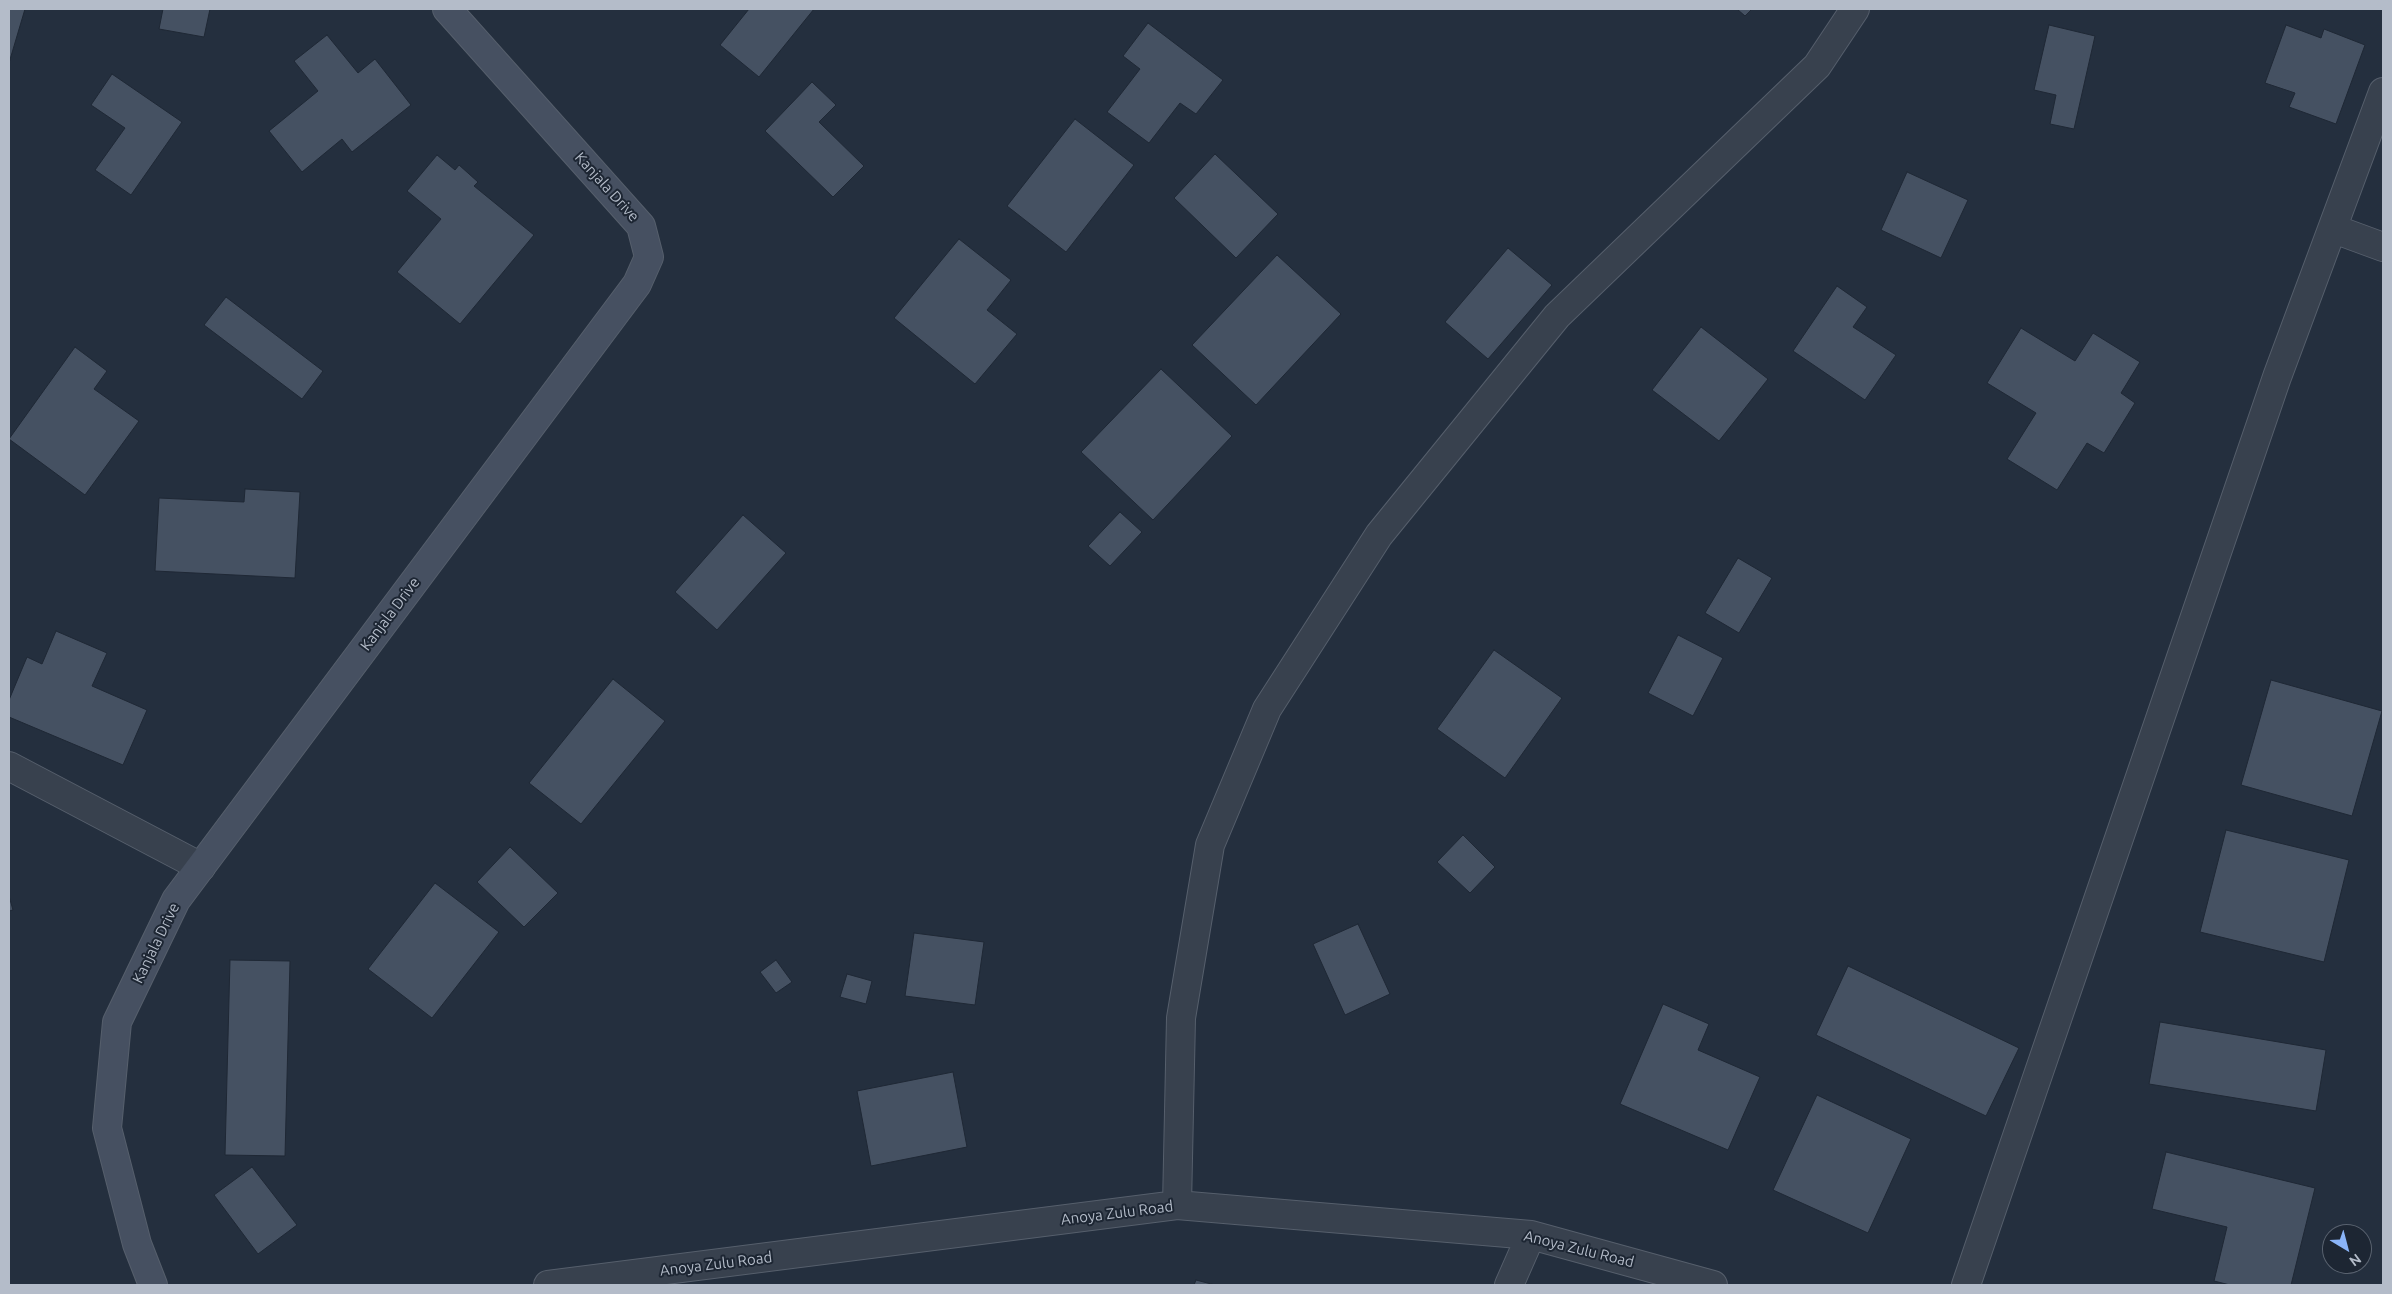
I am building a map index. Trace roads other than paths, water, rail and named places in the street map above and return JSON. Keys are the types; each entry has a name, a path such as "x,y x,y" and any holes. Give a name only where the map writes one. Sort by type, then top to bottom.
{"street":[{"name":"Kanjala Drive","path":"154,1285 137,1244 107,1128 117,1022 176,900 636,284 649,257 642,226 447,9"},
{"path":"1177,1204 1181,1018 1210,845 1267,709 1379,535 1557,316 1817,66 1855,9"},
{"path":"1966,1285 2273,386 2334,229 2383,92"},
{"path":"2334,229 2383,247"},
{"path":"9,766 201,867"},
{"name":"Anoya Zulu Road","path":"548,1285 1177,1204 1530,1235 1713,1285"},
{"path":"1509,1285 1530,1235"}]}
